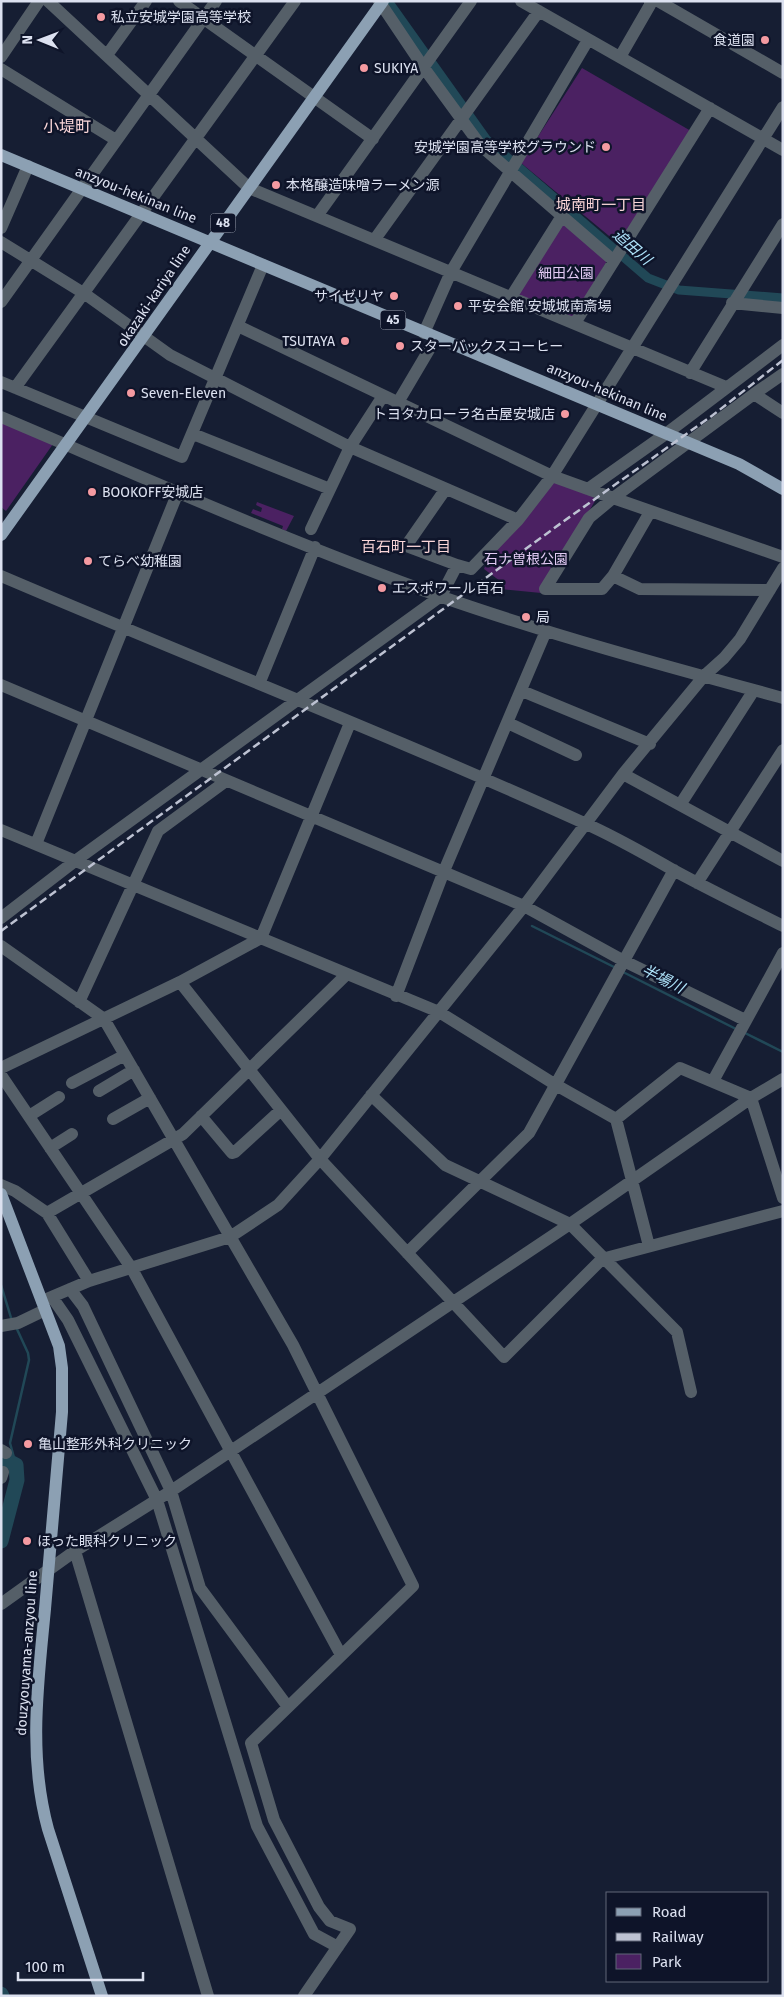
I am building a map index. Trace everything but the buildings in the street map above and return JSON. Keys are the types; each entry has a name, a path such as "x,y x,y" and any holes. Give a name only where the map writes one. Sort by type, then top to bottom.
{"main road":[{"name":"okazaki-kariya line","path":"1,535 381,2"},
{"name":"anzyou-hekinan line","path":"1,155 667,433 739,464 783,489"},
{"name":"douzyouyama-anzyou line","path":"1,1194 46,1302 62,1368 62,1412 37,1695 38,1781 48,1829 102,1996"}],"street":[{"path":"1,57 39,1"},
{"path":"48,1 249,188 726,387"},
{"path":"107,56 146,1"},
{"path":"179,1 372,139"},
{"path":"1,302 216,1"},
{"path":"15,388 85,294 140,214 294,1"},
{"path":"317,216 471,1"},
{"path":"521,1 783,150"},
{"path":"620,57 650,5 650,1"},
{"path":"658,1 783,73"},
{"path":"381,2 464,115 482,146 512,167 514,173 562,216 617,257"},
{"path":"375,239 539,11"},
{"path":"397,404 430,335 450,272 588,40"},
{"path":"1,69 116,140"},
{"path":"445,490 406,546 471,569 518,520 552,476 783,107"},
{"path":"575,323 710,108"},
{"path":"1,228 28,166"},
{"path":"511,297 562,216"},
{"path":"690,373 735,298 783,224"},
{"path":"1,242 33,259 170,355 350,448 518,520"},
{"path":"1,382 87,416 182,458 264,265"},
{"path":"735,298 783,308"},
{"path":"238,326 397,404 552,476 650,512 783,557"},
{"path":"588,489 667,433 783,345"},
{"path":"650,512 613,576 602,589 545,589 589,518 687,443 783,374"},
{"path":"754,394 783,413"},
{"path":"311,529 350,448 383,396"},
{"path":"1,417 178,492 441,596 546,631 783,698"},
{"path":"192,434 330,489"},
{"path":"36,844 84,721 178,492"},
{"path":"259,684 315,547"},
{"path":"1,918 75,861 441,596 457,565"},
{"path":"9,1324 70,1289 89,1281 230,1237 278,1205 320,1159 524,906 623,774 650,744 704,676 724,658 740,639 783,568"},
{"path":"1,576 122,628 298,699 585,823 634,846 697,883 783,926"},
{"path":"613,576 640,589 770,590"},
{"path":"396,996 444,871 546,631"},
{"path":"1,685 524,906 624,961 745,1020"},
{"path":"680,805 754,690"},
{"path":"522,691 650,744"},
{"path":"1,1068 180,982 261,938 350,723"},
{"path":"508,724 576,755"},
{"path":"697,883 730,832 778,769 783,750"},
{"path":"623,774 783,861"},
{"path":"79,1002 158,832 226,780"},
{"path":"1,830 348,974 396,996 439,1012 556,1085 616,1119 634,1182 649,1246"},
{"path":"407,1253 529,1133 674,870"},
{"path":"1,946 104,1019 317,1391 413,1586 251,1744 274,1820 319,1907 330,1921 350,1929 304,1996"},
{"path":"712,1081 783,953"},
{"path":"48,1213 174,1140 348,974"},
{"path":"180,982 320,1159 504,1357 602,1258 783,1210"},
{"path":"72,1083 125,1055"},
{"path":"616,1119 680,1068 751,1098 783,1198"},
{"path":"99,1091 134,1070"},
{"path":"1,1075 132,1269 341,1655"},
{"path":"7,1601 48,1569 171,1491 317,1391 634,1182 751,1098 783,1078"},
{"path":"371,1094 445,1165 570,1224 676,1332 691,1392"},
{"path":"29,1116 58,1097"},
{"path":"114,1119 150,1098"},
{"path":"201,1116 232,1153 281,1110"},
{"path":"50,1148 72,1134"},
{"path":"1,1185 15,1191 48,1213 89,1281"},
{"path":"70,1289 83,1306 171,1491 200,1588 288,1707"},
{"path":"46,1302 68,1320 156,1500 257,1826 314,1934 338,1947"},
{"path":"75,1551 208,1996"}],"green space":[{"name":"安城学園高等学校グラウンド","path":"582,68 691,131 620,245 521,163"},
{"name":"細田公園","path":"561,222 608,259 575,315 571,317 519,296 519,290"},
{"path":"1,422 53,444 6,511 1,507"},
{"name":"石ナ曽根公園","path":"553,482 593,496 595,501 541,593 500,589 500,581 484,569 489,556"},
{"path":"257,502 294,516 286,531 282,529 283,526 251,513 253,509 261,512 262,508 256,505"}],"waterway":[{"name":"追田川","path":"388,1 487,140 648,278 679,290 783,298"},
{"name":"半場川","path":"532,926 616,968"},
{"name":"半場川","path":"623,972 736,1029"},
{"name":"半場川","path":"743,1032 783,1052"},
{"path":"1,1285 12,1321"},
{"path":"16,1327 28,1353 29,1360 10,1443 16,1465"},
{"path":"1,1457 16,1465 17,1480 1,1541"}],"railway":[{"path":"1,931 564,521 713,415 783,360"}],"place":[{"name":"私立安城学園高等学校","path":"101,17"},
{"name":"食道園","path":"765,40"},
{"name":"SUKIYA","path":"364,68"},
{"name":"安城学園高等学校グラウンド","path":"606,147"},
{"name":"本格醸造味噌ラーメン源","path":"276,185"},
{"name":"サイゼリヤ","path":"394,296"},
{"name":"平安会館 安城城南斎場","path":"458,306"},
{"name":"TSUTAYA","path":"345,341"},
{"name":"スターバックスコーヒー","path":"400,346"},
{"name":"Seven-Eleven","path":"131,393"},
{"name":"トヨタカローラ名古屋安城店","path":"565,414"},
{"name":"BOOKOFF安城店","path":"92,492"},
{"name":"てらべ幼稚園","path":"88,561"},
{"name":"エスポワール百石","path":"382,588"},
{"name":"局","path":"526,617"},
{"name":"亀山整形外科クリニック","path":"28,1444"},
{"name":"ほった眼科クリニック","path":"27,1541"}],"district":[{"name":"小堤町","path":"67,126"},
{"name":"城南町一丁目","path":"601,205"},
{"name":"百石町一丁目","path":"406,547"}]}
